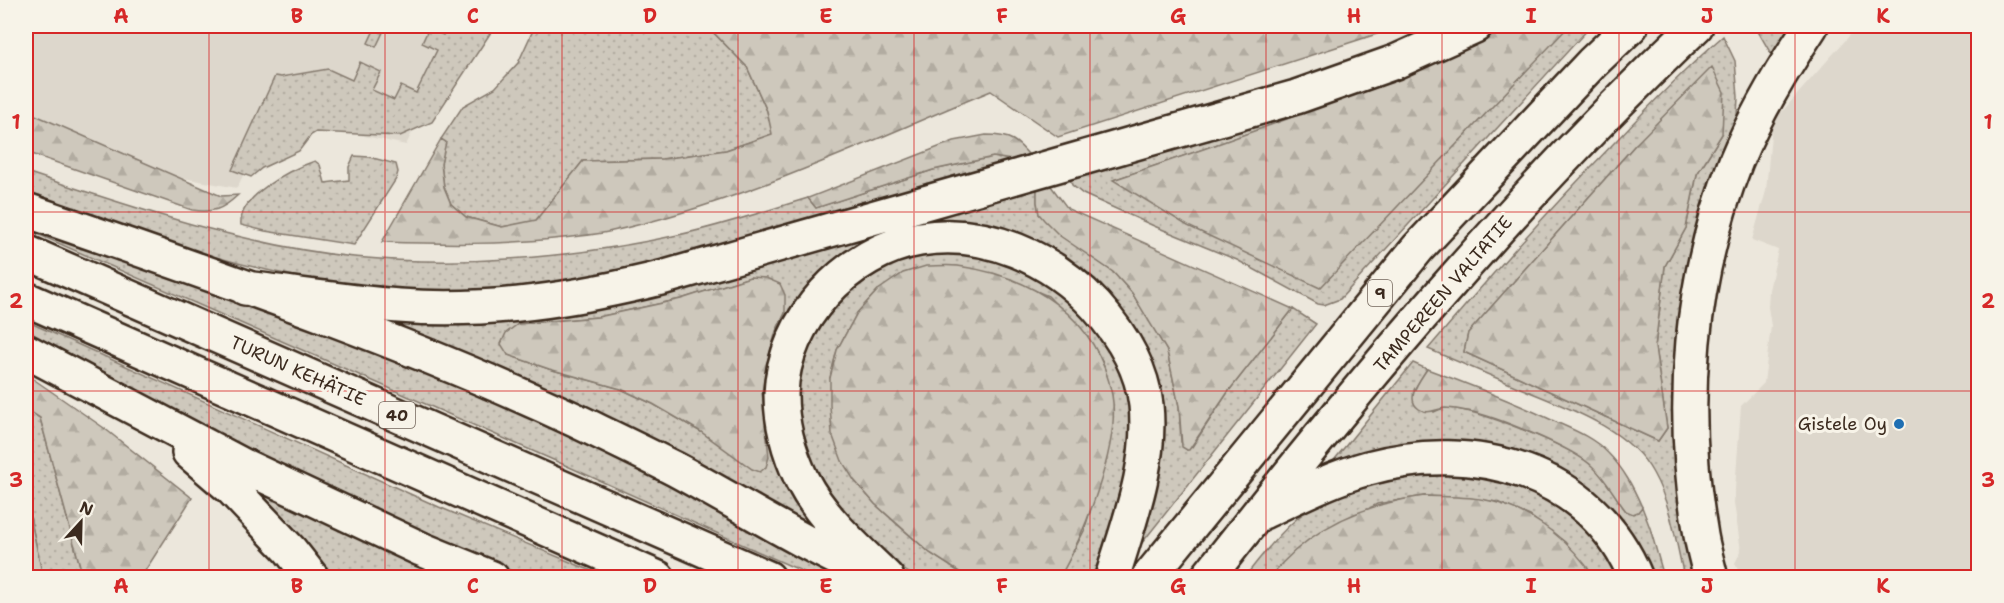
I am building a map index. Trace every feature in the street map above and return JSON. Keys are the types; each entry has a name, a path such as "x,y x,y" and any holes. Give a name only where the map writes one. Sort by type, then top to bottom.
{"highway":[{"path":"245,288 399,306 457,307 503,305 601,293 1296,97 1395,62 1475,26"},
{"name":"9","path":"1148,578 1418,248 1592,63 1631,26"},
{"name":"TAMPEREEN VALTATIE","path":"1207,578 1256,515 1453,278 1623,94 1696,26"},
{"path":"1711,578 1700,529 1689,410 1691,356 1697,310 1719,211 1737,160 1778,79 1811,26"},
{"path":"26,210 245,288 455,368 573,420 673,468 841,561 878,578"},
{"path":"887,578 830,522 802,481 787,442 783,419 781,393 784,373 791,347 805,319 827,291 856,266 883,249 919,239 957,237 996,242 1045,263 1086,295 1128,349 1143,391 1147,435 1136,502 1112,578"},
{"name":"TURUN KEHÄTIE","path":"26,252 768,578"},
{"name":"40","path":"26,298 242,396 658,578"},
{"path":"26,351 244,466 359,521 492,578"},
{"path":"144,414 231,488 290,550 312,578"},
{"path":"1256,515 1338,478 1367,468 1423,458 1475,459 1534,474 1568,492 1590,509 1613,534 1636,578"}],"shaded area":[{"path":"26,26 464,26 406,145 272,116 237,188 151,172 26,136"},
{"path":"1858,26 1978,26 1978,577 1741,577 1735,563 1741,551 1734,503 1741,406 1764,383 1771,326 1768,307 1769,290 1778,250 1752,240 1766,191 1772,123"}],"green space":[{"path":"376,26 386,26 376,47 368,43"},
{"path":"448,26 495,26 432,122 400,136 316,132 299,151 262,168 251,177 232,170 275,76 328,69 352,80 360,62 381,72 372,90 394,100 401,86 416,93 437,50 422,43 429,28 443,35"},
{"path":"535,26 679,26 710,29 747,67 767,111 773,134 726,150 662,159 583,161 536,221 502,227 466,217 451,204 444,187 441,164 445,142 441,139 463,106 495,88 518,63"},
{"path":"679,26 1395,26 1386,31 1058,137 991,91 802,170 658,220 592,235 540,240 495,243 382,242 441,139 446,142 441,164 444,187 451,204 466,217 502,227 536,220 583,161 662,159 726,150 772,134 767,111 747,67 710,29"},
{"path":"1492,26 1508,26 1363,90 1213,146 1113,180 1569,26 1591,26 1340,299 1324,305 1318,304 1237,260 1083,194 1072,185 1069,176 1440,51"},
{"path":"1508,26 1569,26 1320,288 1188,226 1113,180 1213,146 1362,90"},
{"path":"1755,26 1798,26 1774,59"},
{"path":"1723,36 1735,61 1738,97 1737,116 1728,156 1703,228 1705,577 1684,577 1672,524 1659,485 1642,457 1628,443 1612,431 1576,411 1428,349 1567,193 1681,74","holes":["1722,134 1697,174 1686,228 1665,266 1655,347 1667,428 1658,441 1464,352 1468,333 1636,144"]},
{"path":"1712,67 1724,92 1722,134 1697,174 1686,228 1665,266 1655,347 1667,428 1658,441 1464,352 1468,333 1636,144"},
{"path":"26,111 221,196 238,195 217,209 192,210 26,152"},
{"path":"986,135 1002,136 1013,140 1033,160 1024,162 993,157 933,170 816,208 808,198 954,141"},
{"path":"354,156 369,157 396,164 398,172 396,179 354,245 241,225 242,214 248,204 257,194 280,177 315,161 320,165 325,183 349,180 349,167"},
{"path":"993,157 1024,162 796,227 626,271 567,283 506,290 413,291 312,280 188,249 26,196 26,172 188,223 272,244 354,257 474,261 554,255 634,244 707,228 808,198 816,208 933,170"},
{"path":"1051,186 1068,209 1293,309 1228,392 1189,450 1182,447 1179,406 1167,351 1132,293 1113,272 1060,236 1039,214 1037,188"},
{"path":"1037,188 1039,214 1113,272 1132,293 1149,319 1167,351 1179,406 1181,442 1187,450 1192,447 1228,392 1293,309 1316,324 1130,558 1141,532 1124,315 936,224 781,337 824,532 674,449 548,391 339,311 405,317 931,213","holes":["750,277 785,313 773,341 764,372 762,392 764,421 701,432 653,404 621,389 508,355 518,324 598,317 681,299"]},
{"path":"26,223 490,394 855,577 815,577 26,229"},
{"path":"917,252 989,253 1080,301 1128,379 1135,437 1107,545 1091,577 1060,577 1084,531 1107,455 1112,396 1103,363 1089,339 1048,296 1005,278 956,266 878,290 857,313 837,350 830,378 854,480 875,504 930,553 967,577 916,578 896,564 842,516 811,467 797,417 797,386 806,353 827,311 871,273"},
{"path":"926,266 958,266 985,271 1035,290 1076,322 1092,343 1104,367 1112,395 1113,415 1106,463 1080,537 1060,577 967,577 930,553 875,504 854,480 842,461 832,434 830,405 830,378 837,350 857,313 878,290 903,273"},
{"path":"750,277 766,278 780,284 785,295 785,313 776,331 762,392 769,457 766,467 760,472 752,469 701,432 653,404 621,389 508,355 501,344 506,333 518,324 598,317 681,299"},
{"path":"26,321 439,507 606,577 528,577 428,539 367,512 26,338"},
{"path":"1413,363 1427,369 1414,390 1434,412 1445,408 1461,410 1545,439 1593,466 1626,511 1638,512 1642,507 1664,577 1654,577 1628,532 1581,486 1331,464"},
{"path":"1427,369 1508,401 1590,439 1619,465 1642,507 1633,514 1626,511 1593,467 1569,451 1534,434 1468,411 1445,408 1425,412 1419,409 1415,405 1413,395"},
{"path":"26,374 104,428 192,498 141,577 83,577 40,418 26,409"},
{"path":"26,409 40,418 83,577 43,577 26,498"},
{"path":"1445,471 1511,482 1571,512 1603,550 1617,577 1594,577 1565,542 1530,516 1497,502 1424,496 1377,504 1297,550 1270,577 1244,578 1286,528 1309,509 1327,499 1364,484"},
{"path":"236,476 456,577 325,577"},
{"path":"1424,496 1480,499 1512,508 1540,523 1564,542 1594,577 1270,577 1302,545 1339,521 1380,505"},
{"path":"26,498 43,577 26,577"}],"place":[{"name":"Gistele Oy","path":"1899,424"}]}
